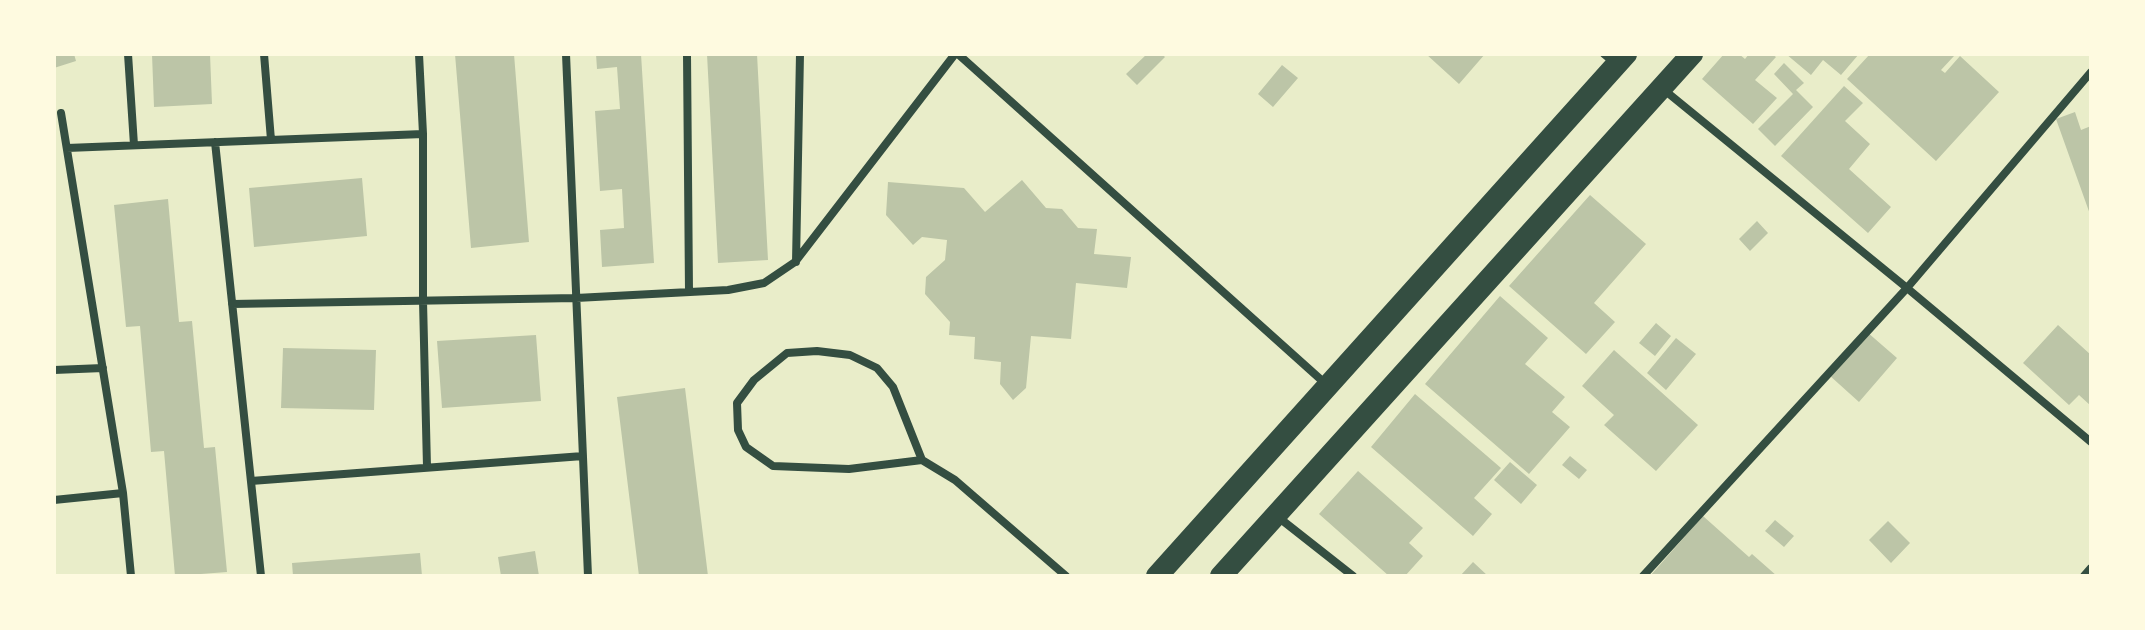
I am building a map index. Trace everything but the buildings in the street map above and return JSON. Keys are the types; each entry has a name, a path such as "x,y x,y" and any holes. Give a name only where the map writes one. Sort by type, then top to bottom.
{"highway":[{"path":"1221,576 1692,54"},
{"path":"1157,576 1328,387 1615,58"}],"street":[{"path":"128,54 134,145"},
{"path":"264,54 271,140"},
{"path":"419,54 423,134 427,467"},
{"path":"566,54 588,576"},
{"path":"687,54 689,292"},
{"path":"795,262 800,54"},
{"path":"232,304 576,298 728,290 764,283 795,262 956,54 1328,387"},
{"path":"1643,576 1907,288 2091,72"},
{"path":"1662,88 2091,442"},
{"path":"61,113 123,493 131,576"},
{"path":"67,148 423,134"},
{"path":"215,142 261,576"},
{"path":"922,460 849,469 773,466 746,447 738,430 737,403 754,380 787,353 817,351 850,355 877,368 893,387 922,460 955,480 1066,576"},
{"path":"54,370 103,368"},
{"path":"251,481 583,456"},
{"path":"54,500 123,493"},
{"path":"1277,516 1353,576"},
{"path":"2084,576 2091,568"}]}
